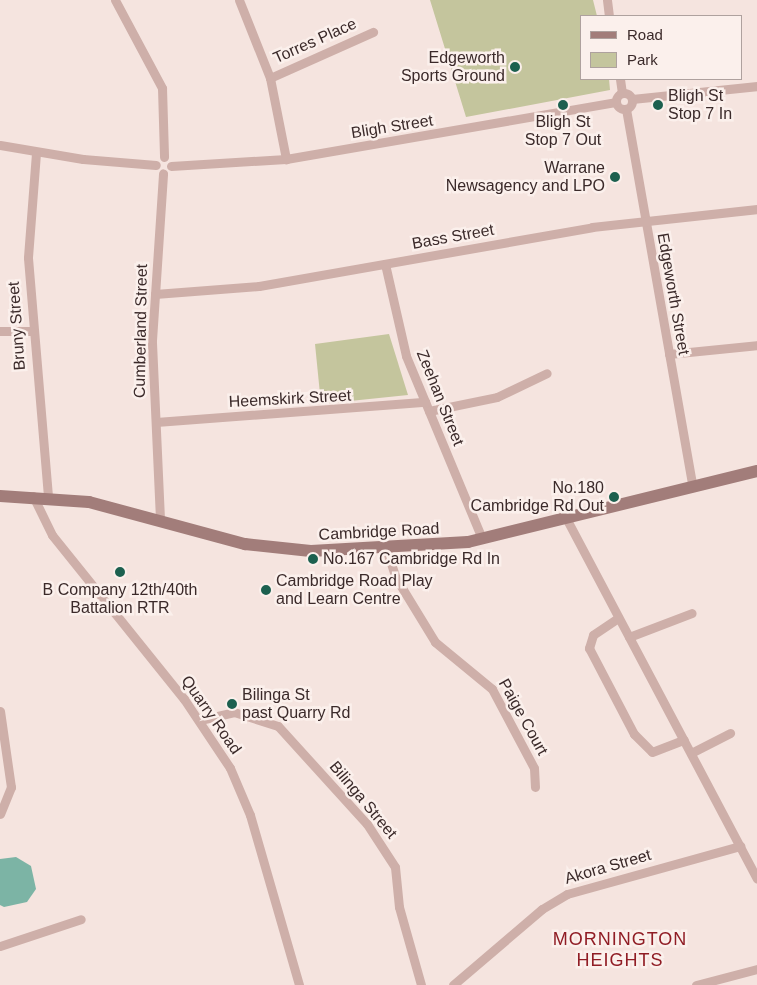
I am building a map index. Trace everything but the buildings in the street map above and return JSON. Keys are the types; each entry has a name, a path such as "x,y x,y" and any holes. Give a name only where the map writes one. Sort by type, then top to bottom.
{"main road":[{"name":"Cambridge Road","path":"0,496 48,497 112,506 268,548 386,548 482,539 692,484 757,471"}],"street":[{"path":"0,145 36,153 156,165 163,173 171,166 164,157 162,88 115,0"},
{"path":"239,0 270,78 286,159"},
{"path":"607,0 609,15"},
{"name":"Torres Place","path":"270,78 372,32"},
{"path":"620,80 622,93 615,102 626,109 632,99"},
{"path":"622,93 632,99 757,86"},
{"name":"Bligh Street","path":"171,166 286,159 615,102"},
{"name":"Edgeworth Street","path":"626,109 692,484"},
{"name":"Bruny Street","path":"36,153 28,234 31,331 48,497"},
{"path":"156,165 164,157"},
{"name":"Cumberland Street","path":"160,519 156,422 155,294 163,173"},
{"name":"Bass Street","path":"155,294 260,286 644,219 757,209"},
{"name":"Zeehan Street","path":"385,264 399,333 425,402 482,539"},
{"path":"0,331 31,331"},
{"path":"669,354 757,345"},
{"path":"429,411 496,397 547,373"},
{"name":"Heemskirk Street","path":"156,422 425,402"},
{"name":"Quarry Road","path":"33,496 52,535 200,720 244,800 299,985"},
{"path":"566,518 757,878"},
{"name":"Paige Court","path":"386,548 396,578 435,642 492,689 534,768 535,788"},
{"path":"629,638 692,613"},
{"path":"618,618 593,635 590,648 634,734 652,752 684,740"},
{"path":"0,711 11,779 0,814"},
{"name":"Bilinga Street","path":"200,720 234,712 278,726 367,824 395,867 399,907 421,985"},
{"path":"691,753 730,733"},
{"name":"Akora Street","path":"453,985 567,894 740,846"},
{"path":"0,946 81,919"},
{"path":"699,985 757,969"}],"green space":[{"name":"Edgeworth Sports Ground","path":"430,0 593,0 597,15 580,15 580,80 609,80 610,90 466,117"},
{"path":"389,334 408,395 321,404 315,344"}],"water":[{"path":"16,857 31,866 36,889 27,902 4,907 0,905 0,859"}],"place":[{"name":"Edgeworth Sports Ground","path":"515,67"},
{"name":"Bligh St Stop 7 Out","path":"563,105"},
{"name":"Bligh St Stop 7 In","path":"658,105"},
{"name":"Warrane Newsagency and LPO","path":"615,177"},
{"name":"No.180 Cambridge Rd Out","path":"614,497"},
{"name":"No.167 Cambridge Rd In","path":"313,559"},
{"name":"B Company 12th/40th Battalion RTR","path":"120,572"},
{"name":"Cambridge Road Play and Learn Centre","path":"266,590"},
{"name":"Bilinga St past Quarry Rd","path":"232,704"}],"district":[{"name":"MORNINGTON HEIGHTS","path":"620,950"}]}
